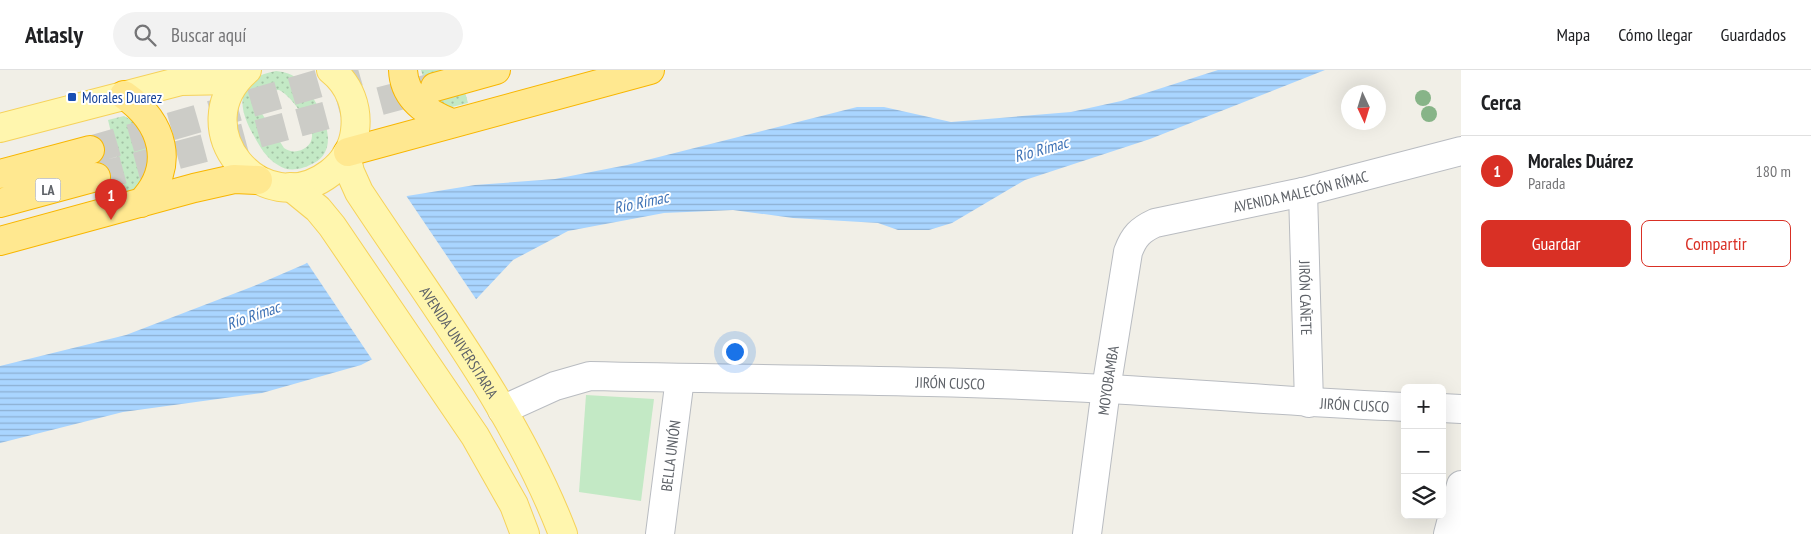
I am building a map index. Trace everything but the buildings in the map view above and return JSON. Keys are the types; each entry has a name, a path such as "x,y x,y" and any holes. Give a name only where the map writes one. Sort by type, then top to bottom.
{"highway":[{"path":"403,70 410,93 421,107 435,117 452,123"},
{"path":"436,87 496,70"},
{"path":"348,153 650,70"},
{"path":"124,95 148,116 160,144 160,175 154,190 141,203"},
{"name":"LA","path":"0,174 90,150"},
{"name":"LA","path":"0,203 96,177"},
{"path":"0,241 234,180 258,180"}],"main road":[{"path":"241,74 228,95 223,111 222,127 226,144 234,158 245,171 258,180 274,186 291,187 307,185 323,178 336,168 348,153 354,136 356,120 354,104 348,89 331,70"},
{"path":"0,128 188,80 241,74"},
{"name":"AVENIDA UNIVERSITARIA","path":"348,153 350,172 366,203 477,367 548,496 563,534"},
{"path":"291,187 318,209 332,226 480,445 514,505 525,534"}],"street":[{"name":"AVENIDA MALECÓN RÍMAC","path":"1141,230 1155,223 1303,192 1461,151"},
{"name":"JIRÓN CAÑETE","path":"1303,192 1309,403"},
{"name":"MOYOBAMBA","path":"1087,534 1106,389 1128,252 1132,242 1141,230"},
{"name":"JIRÓN CUSCO","path":"502,410 555,386 590,376 829,380 1106,389 1309,403 1401,407"},
{"name":"BELLA UNIÓN","path":"660,534 680,378"},
{"path":"1446,408 1461,408"},
{"path":"1448,534 1461,485"}],"green space":[{"path":"421,70 459,70 468,103 448,108 430,98"},
{"path":"276,71 292,75 300,81 314,99 325,122 328,134 327,146 323,155 314,163 296,169 287,169 267,156 256,140 244,114 243,95 253,80","holes":["279,90 297,107 311,130 311,141 308,146 299,151 289,151 284,148 259,109 260,101 264,95 270,91"]},
{"path":"124,116 140,125 149,155 150,182 126,195 108,120"},
{"path":"586,395 654,399 641,501 579,492"}],"water":[{"name":"Río Rímac","path":"1218,70 1325,70 1150,139 1025,180 952,223 929,230 898,230 878,223 793,218 733,210 664,213 568,231 513,260 465,311 361,365 262,393 123,412 0,443 0,366 126,335 254,286 305,264 407,196 475,185 555,179 627,165 857,107 884,107 951,122 1071,112 1121,101"}],"pier":[{"path":"405,194 478,302 467,313 373,361 306,261"}],"tunnel":[{"path":"90,150 365,70"},
{"path":"96,177 433,87"}],"place":[{"name":"Morales Duarez","path":"72,97"},
{"name":"Morales Duárez","path":"111,220"}]}
